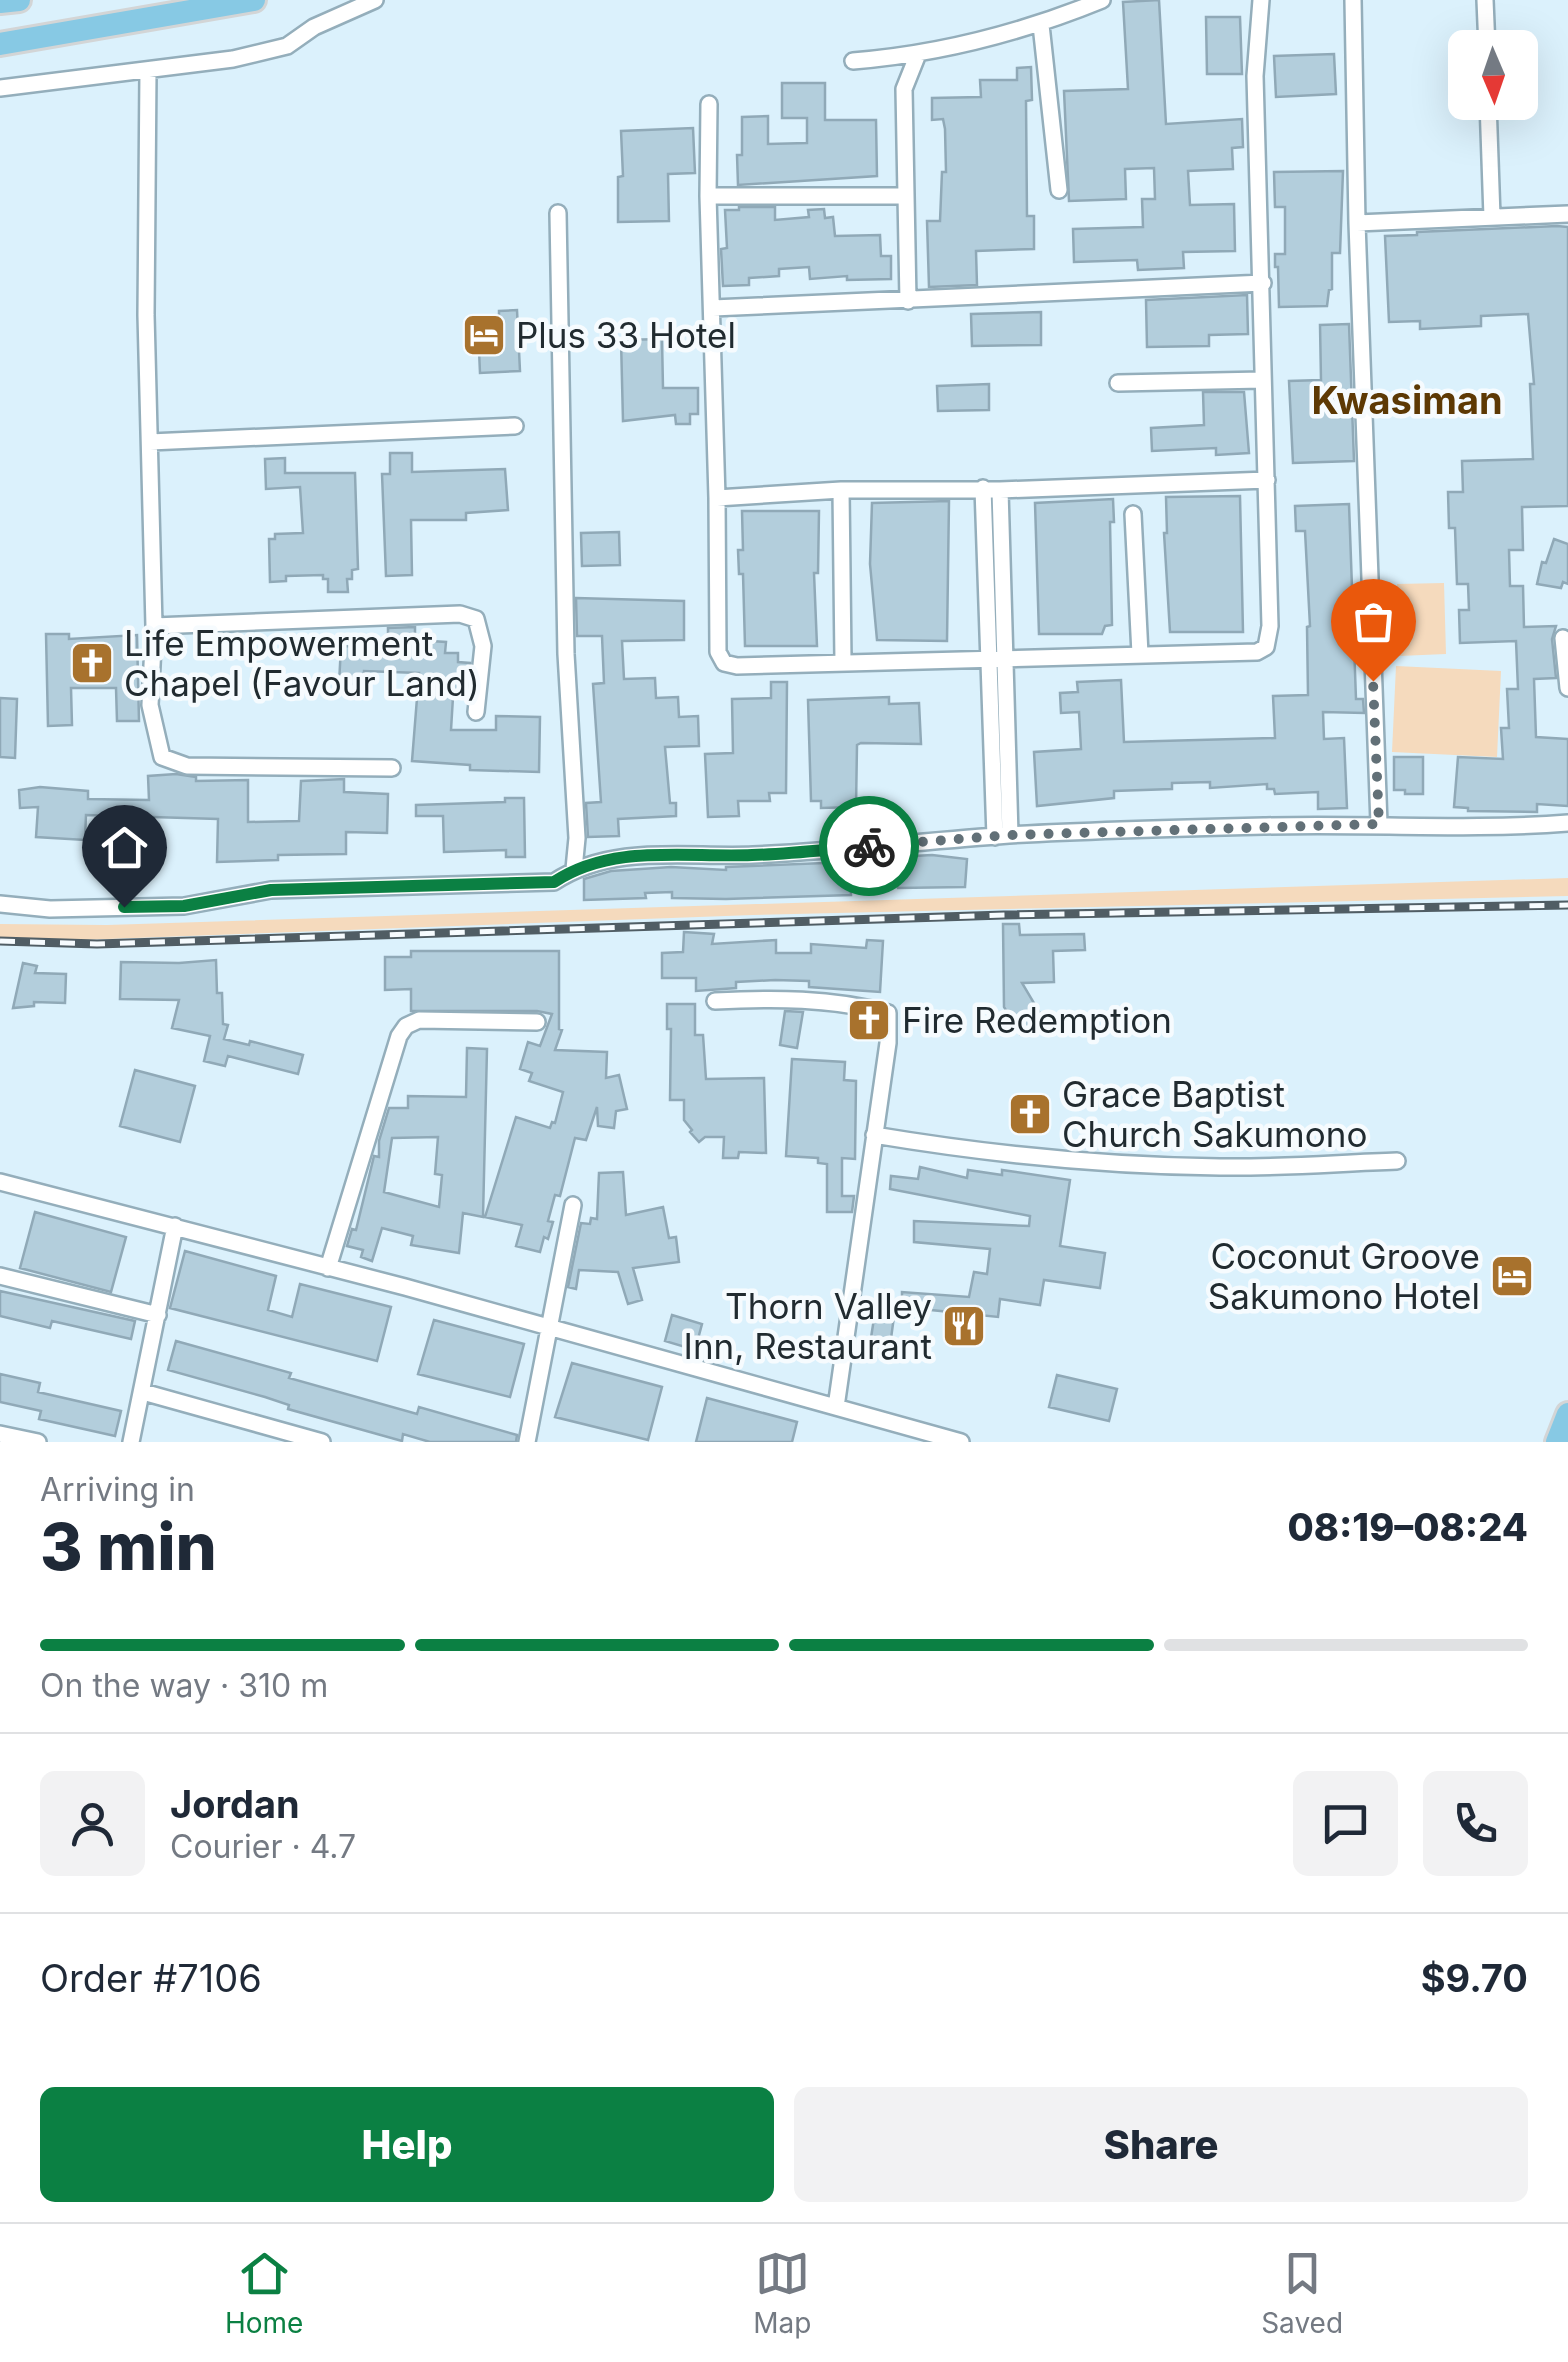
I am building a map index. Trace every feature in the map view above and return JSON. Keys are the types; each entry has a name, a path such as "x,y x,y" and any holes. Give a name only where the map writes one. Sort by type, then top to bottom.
{"main road":[{"path":"0,2 20,0"},
{"path":"0,44 254,0"},
{"path":"1557,1442 1568,1414"}],"street":[{"path":"0,88 232,59 287,46 314,28 375,0"},
{"path":"853,61 965,46 1041,24 1102,0"},
{"path":"709,104 716,640 724,662 737,666 1257,652 1266,647 1270,626 1255,76 1260,0"},
{"path":"1353,0 1357,222 1379,824"},
{"path":"1486,0 1487,30"},
{"path":"1041,24 1059,190"},
{"path":"908,301 904,89 918,54"},
{"path":"148,71 146,315 154,626 150,706 162,757 188,766 392,768"},
{"path":"1489,120 1492,217"},
{"path":"708,196 904,196"},
{"path":"558,213 566,654 577,838 574,869"},
{"path":"1357,222 1568,214"},
{"path":"712,308 1262,284"},
{"path":"1118,383 1262,380"},
{"path":"150,442 515,426"},
{"path":"717,498 842,490 1267,480"},
{"path":"991,489 987,658 1002,836"},
{"path":"991,489 1004,659 1002,836"},
{"path":"842,490 843,662"},
{"path":"1133,514 1140,654"},
{"path":"154,626 460,614 476,619 482,634 476,712"},
{"path":"1563,638 1568,688"},
{"path":"0,904 50,910 184,906 271,890 554,882 574,869 628,857 672,853 749,855 1002,836 1379,824 1498,829 1568,823"},
{"path":"715,1001 785,998 863,1006 888,1013 888,1043 836,1407"},
{"path":"328,1268 399,1036 406,1026 419,1020 536,1022"},
{"path":"874,1135 1004,1154 1124,1164 1222,1167 1397,1161"},
{"path":"0,1182 175,1226 961,1442"},
{"path":"527,1442 573,1205"},
{"path":"131,1442 175,1226"},
{"path":"0,1276 158,1315"},
{"path":"143,1392 322,1442"},
{"path":"0,1434 38,1442"}],"shaded area":[{"path":"1444,583 1446,654 1399,656 1397,584"},
{"path":"1396,666 1501,671 1497,757 1392,752"},
{"path":"1568,878 1568,896 753,915 0,943 0,924 107,925"}],"building":[{"path":"1159,0 1166,124 1242,119 1243,147 1232,148 1233,169 1188,171 1190,205 1234,204 1235,251 1183,252 1184,268 1138,270 1137,260 1074,262 1073,229 1143,227 1142,199 1155,199 1154,168 1125,169 1126,199 1069,201 1064,91 1128,89 1123,2"},
{"path":"1206,17 1240,17 1242,74 1207,74"},
{"path":"1334,54 1336,94 1276,97 1274,56"},
{"path":"1031,67 1032,100 1026,101 1027,216 1034,216 1034,249 976,251 977,285 929,287 927,221 940,221 942,172 946,172 945,129 943,119 932,120 932,98 981,97 980,80 1017,80 1017,68"},
{"path":"782,83 825,83 825,120 876,120 877,176 738,185 742,117 768,116 768,144 807,143 807,118 782,118"},
{"path":"693,128 695,173 668,174 669,221 618,222 618,177 623,176 621,131"},
{"path":"1343,171 1340,253 1332,253 1332,289 1327,306 1279,307 1275,254 1285,254 1285,207 1275,207 1274,172"},
{"path":"775,207 775,220 809,217 808,210 824,209 825,218 833,217 835,236 880,235 881,256 891,256 891,279 810,279 809,267 779,269 779,276 749,278 749,285 723,286 725,210"},
{"path":"1568,227 1568,506 1522,507 1523,550 1509,550 1510,586 1523,586 1524,627 1556,626 1552,639 1556,678 1534,679 1536,737 1568,739 1568,806 1537,804 1537,812 1468,811 1454,807 1458,757 1503,759 1501,728 1509,728 1507,689 1518,689 1516,641 1460,643 1459,610 1469,610 1468,584 1457,584 1455,528 1449,528 1448,492 1463,492 1462,461 1533,459 1530,384 1534,384 1528,314 1481,316 1481,326 1420,329 1420,321 1389,322 1385,236"},
{"path":"1247,295 1248,334 1209,335 1209,346 1147,347 1146,300"},
{"path":"517,310 520,371 480,373 478,327 499,326 499,311"},
{"path":"1041,312 1041,345 972,346 971,314"},
{"path":"1349,324 1354,461 1293,463 1289,381 1321,380 1320,325"},
{"path":"662,339 663,388 698,388 698,414 690,414 690,424 676,424 675,415 623,421 621,340"},
{"path":"989,384 989,410 938,411 937,386"},
{"path":"1203,392 1244,392 1249,453 1216,455 1216,448 1152,451 1151,428 1204,425"},
{"path":"390,453 412,453 412,472 505,469 508,510 466,513 466,520 411,520 412,575 386,576 382,474 390,474"},
{"path":"285,458 285,473 355,473 358,569 352,570 352,579 347,579 348,592 328,592 328,579 323,579 323,575 286,576 286,581 270,582 269,539 275,539 275,534 303,533 300,487 266,489 265,459"},
{"path":"1240,496 1243,632 1170,632 1164,533 1166,497"},
{"path":"1113,499 1112,625 1105,626 1102,634 1039,634 1035,503"},
{"path":"949,501 947,641 877,640 870,564 872,503"},
{"path":"1349,504 1356,699 1363,699 1364,713 1323,712 1324,739 1344,738 1347,808 1318,809 1318,792 1275,794 1274,789 1267,789 1267,784 1210,788 1210,782 1172,783 1172,789 1114,791 1114,798 1037,806 1034,752 1081,749 1079,712 1061,713 1060,693 1078,692 1077,682 1121,680 1124,742 1275,738 1273,696 1308,695 1310,626 1305,531 1296,531 1295,506"},
{"path":"742,511 819,511 818,573 814,573 817,646 745,646 743,574 739,574 738,550 743,550"},
{"path":"619,532 620,565 582,566 581,533"},
{"path":"1554,539 1568,544 1568,584 1563,582 1561,588 1537,584 1542,562 1546,563"},
{"path":"576,598 684,601 684,640 622,641 624,679 655,678 656,698 678,697 679,717 698,716 699,746 665,747 670,803 676,803 676,816 618,819 619,836 588,837 586,803 601,802 593,684 604,683 602,636 577,636"},
{"path":"415,627 415,640 446,642 445,653 458,653 458,662 470,663 466,698 453,697 451,730 496,730 496,716 540,717 539,772 470,770 470,765 412,761 419,673 364,671 363,684 339,684 341,646 388,648 388,628"},
{"path":"46,634 69,634 69,639 137,635 139,721 117,721 116,688 71,688 72,725 48,726"},
{"path":"771,682 787,682 786,793 769,793 770,801 738,801 739,816 708,817 705,754 733,753 732,699 771,698"},
{"path":"889,697 889,704 919,703 921,744 857,745 856,807 821,808 821,801 811,801 808,700"},
{"path":"0,698 17,699 15,758 0,757"},
{"path":"1394,757 1423,757 1423,794 1394,790"},
{"path":"148,776 196,777 196,781 248,780 248,822 299,821 301,781 344,779 344,792 388,794 387,833 346,832 346,854 278,855 278,860 217,862 218,819 86,815 85,840 36,837 38,807 20,808 19,790 40,787 88,791 88,799 149,800"},
{"path":"505,798 524,798 525,857 506,857 506,850 444,852 443,816 416,816 416,805 505,802"},
{"path":"932,855 967,859 965,887 898,888 896,857"},
{"path":"849,862 851,895 726,899 672,898 672,892 645,893 646,898 584,900 584,879 611,871 671,867 726,870"},
{"path":"1003,924 1019,924 1020,935 1084,934 1085,950 1053,951 1054,982 1022,983 1044,1020 1020,1034 1004,1007"},
{"path":"684,932 714,934 712,944 776,940 776,953 811,953 811,944 866,948 867,940 883,941 880,992 809,987 809,981 775,980 736,982 736,988 696,991 696,978 662,978 662,953 683,952"},
{"path":"411,951 559,951 562,1030 555,1050 607,1052 606,1078 619,1075 627,1109 616,1111 614,1128 598,1126 597,1107 586,1140 575,1138 560,1196 555,1195 548,1221 553,1222 548,1239 544,1237 540,1252 516,1246 522,1225 485,1217 516,1117 550,1128 555,1123 563,1092 529,1081 532,1073 520,1069 528,1042 540,1046 552,1014 411,1011 411,989 385,990 385,957 411,957"},
{"path":"216,960 217,993 222,993 223,1024 228,1025 224,1039 249,1045 250,1041 303,1055 298,1074 228,1056 225,1066 204,1061 210,1036 172,1028 179,1000 120,999 121,962"},
{"path":"23,963 37,966 35,973 66,974 65,1003 34,1002 34,1006 13,1008"},
{"path":"667,1004 695,1004 695,1035 703,1035 706,1079 764,1078 766,1153 739,1152 738,1158 723,1158 724,1137 705,1137 699,1142 690,1132 684,1120 684,1100 670,1100 671,1029 667,1029"},
{"path":"785,1011 803,1012 797,1048 780,1045"},
{"path":"467,1048 487,1049 483,1217 463,1213 459,1253 411,1245 413,1236 382,1228 372,1261 361,1257 363,1250 347,1246 352,1229 356,1230 374,1156 379,1157 379,1141 389,1108 408,1108 408,1096 466,1097","holes":["438,1137 435,1174 442,1175 439,1207 384,1192 392,1138"]},
{"path":"792,1059 845,1062 844,1080 856,1081 855,1159 842,1158 842,1196 854,1196 852,1212 827,1212 827,1164 818,1163 818,1158 786,1156"},
{"path":"135,1070 195,1086 180,1142 120,1126"},
{"path":"920,1167 967,1178 968,1170 1002,1175 1002,1170 1070,1180 1060,1246 1105,1253 1100,1288 1044,1280 1040,1305 1000,1299 998,1317 902,1307 902,1292 969,1297 974,1272 987,1274 990,1249 914,1242 914,1221 1029,1226 1030,1216 890,1189 891,1176 918,1179"},
{"path":"623,1172 626,1215 663,1207 669,1238 676,1237 679,1262 633,1268 642,1300 628,1304 618,1272 579,1270 576,1289 568,1287 581,1223 590,1224 591,1218 597,1219 599,1173"},
{"path":"35,1212 126,1237 111,1292 20,1268"},
{"path":"185,1251 276,1276 268,1310 292,1317 300,1284 391,1307 377,1361 170,1308"},
{"path":"0,1291 135,1321 131,1339 52,1321 50,1328 0,1316"},
{"path":"876,1306 895,1309 890,1346 870,1344"},
{"path":"672,1315 702,1324 695,1350 665,1341"},
{"path":"434,1320 524,1344 510,1397 418,1374"},
{"path":"176,1341 417,1414 419,1407 517,1435 516,1442 430,1442 403,1434 402,1441 288,1409 289,1405 265,1397 168,1370"},
{"path":"572,1363 662,1387 648,1440 555,1417"},
{"path":"0,1374 40,1383 38,1392 121,1411 115,1436 39,1419 41,1411 0,1402"},
{"path":"1057,1375 1117,1389 1109,1421 1049,1407"},
{"path":"707,1398 797,1422 792,1442 696,1442"}],"railway":[{"path":"0,941 97,944 1004,915 1568,905"}],"way so far":[{"path":"869,846 1010,835 1379,824 1373,681"}],"place":[{"name":"Plus 33 Hotel","path":"484,335"},
{"name":"Life Empowerment Chapel (Favour Land)","path":"92,663"},
{"name":"Fire Redemption","path":"869,1020"},
{"name":"Grace Baptist Church Sakumono","path":"1030,1114"},
{"name":"Coconut Groove Sakumono Hotel","path":"1512,1276"},
{"name":"Thorn Valley Inn, Restaurant","path":"964,1326"}],"district":[{"name":"Kwasiman","path":"1407,400"}],"route":[{"path":"124,907 184,906 271,890 554,882 574,869 628,857 672,853 749,855 869,846"}]}
